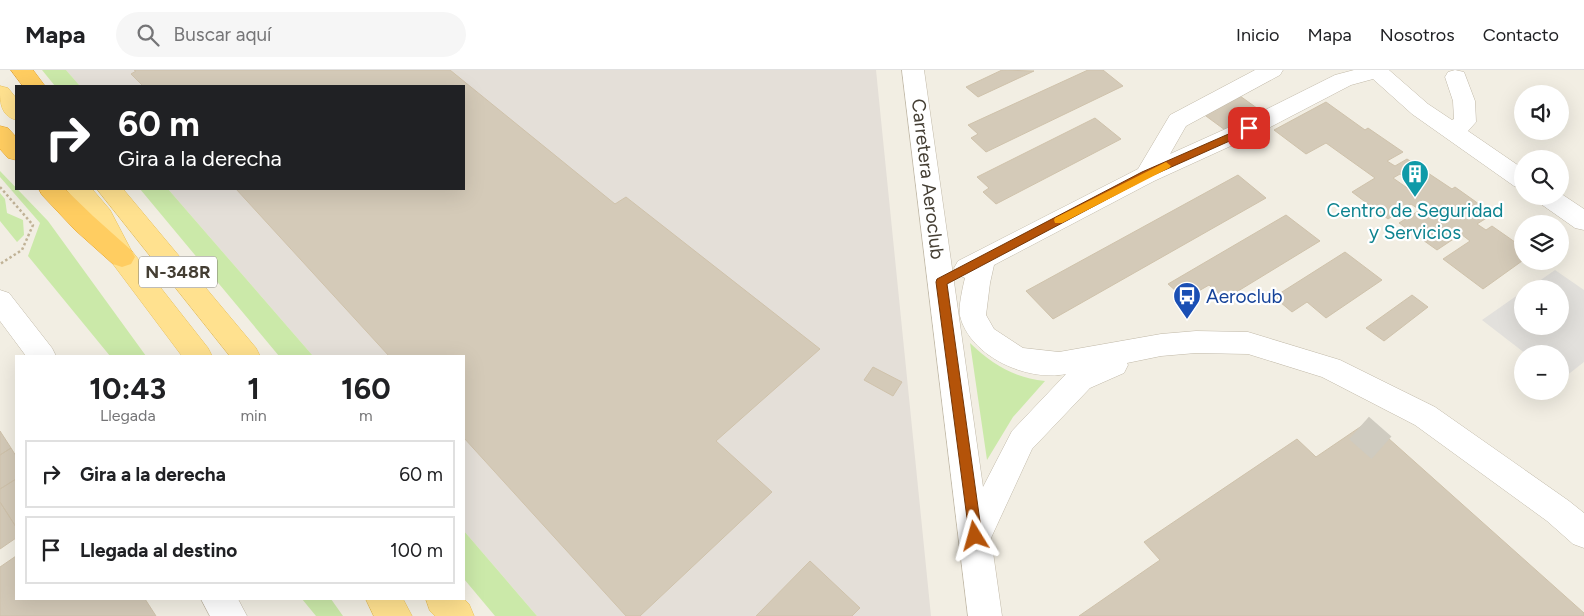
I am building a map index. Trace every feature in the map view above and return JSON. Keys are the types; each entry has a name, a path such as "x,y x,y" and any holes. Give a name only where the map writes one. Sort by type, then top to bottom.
{"highway":[{"path":"22,70 33,85"},
{"path":"0,134 15,151"},
{"path":"52,190 84,223 122,257"}],"main road":[{"path":"0,72 15,87"},
{"path":"0,92 15,111"},
{"path":"79,190 101,217 122,257"},
{"name":"N-348R","path":"110,190 245,355"},
{"name":"N-348R","path":"122,257 197,355"},
{"path":"383,600 396,616"},
{"path":"443,600 457,616"}],"street":[{"name":"Carretera Aeroclub","path":"913,70 984,616"},
{"path":"1146,175 1178,121 1272,70"},
{"path":"941,282 1146,175 1249,128 1343,80 1377,71 1420,109 1514,174"},
{"path":"1420,109 1436,103 1445,97 1457,73"},
{"path":"1452,130 1465,122 1464,101 1457,73"},
{"path":"1560,205 1584,221"},
{"path":"983,260 974,314 984,337 1018,359 1059,364 1161,345 1196,342 1248,343 1330,368 1425,416 1558,511 1584,533"},
{"path":"0,301 41,355"},
{"path":"975,536 1022,440 1080,379 1161,345"},
{"path":"219,600 230,616"}],"path":[{"path":"0,187 33,225 22,250 0,264"}],"shaded area":[{"path":"66,70 876,70 931,616 537,616 465,532 465,355 312,355 169,190 465,190 465,85 79,85"},
{"path":"1555,270 1584,290 1584,362 1569,374 1569,345 1514,345 1482,320 1514,298 1514,335 1569,335 1569,280 1541,280"}],"green space":[{"path":"42,70 66,70 79,85 54,85"},
{"path":"0,171 15,187 15,190 18,190 48,221 145,355 109,355 28,256 40,223 0,177"},
{"path":"141,190 169,190 312,355 278,355"},
{"path":"0,193 5,199 7,213 23,220 24,235 17,242 0,221"},
{"path":"970,343 1004,369 1023,377 1045,381 1013,417 987,460"},
{"path":"465,532 537,616 495,616 465,580"},
{"path":"303,600 332,600 343,616 316,616"}],"building":[{"path":"134,70 450,70 615,204 626,197 820,349 716,441 772,492 640,616 626,616 465,439 465,355 388,355 237,190 465,190 465,85 142,85 131,74 136,71"},
{"path":"1002,70 1034,71 978,97 966,87"},
{"path":"1088,70 1103,70 1123,86 986,152 971,138 978,134 968,125"},
{"path":"1226,86 1275,121 1240,141 1191,105"},
{"name":"Centro de Seguridad y Servicios","path":"1326,102 1365,130 1368,128 1403,152 1387,161 1395,166 1407,159 1452,189 1455,187 1493,214 1477,224 1486,230 1492,226 1514,241 1514,267 1483,289 1443,259 1470,241 1461,234 1437,250 1399,223 1420,210 1411,204 1388,219 1352,192 1375,178 1326,143 1306,154 1274,130","holes":["1400,174 1420,188 1413,192 1393,178"]},
{"path":"1095,118 1121,139 996,204 983,192 989,188 977,177"},
{"path":"1238,175 1266,198 1053,319 1026,291"},
{"path":"1286,215 1320,241 1225,299 1209,285 1185,299 1168,284"},
{"path":"1345,252 1382,280 1326,318 1307,302 1292,312 1274,297"},
{"path":"1412,295 1428,307 1384,341 1366,328"},
{"path":"873,367 902,382 893,396 864,380"},
{"path":"1369,421 1584,613 1584,616 1079,616 1160,560 1144,542 1297,439 1316,457"},
{"path":"0,431 11,448 0,455"},
{"path":"11,448 15,454 15,480 0,489 0,455"},
{"path":"15,480 15,525 0,502 0,489"},
{"path":"0,502 15,525 15,539 0,549"},
{"path":"15,557 15,600 146,600 156,616 0,616 0,567"},
{"path":"810,561 860,608 852,616 756,616"}],"tunnel":[{"path":"1359,428 1384,450"}],"slow traffic":[{"path":"1059,220 1166,166"}],"place":[{"name":"Centro de Seguridad y Servicios","path":"1415,198"},
{"name":"Aeroclub","path":"1187,320"}],"route":[{"path":"975,536 941,282 1146,175 1249,128"}]}
